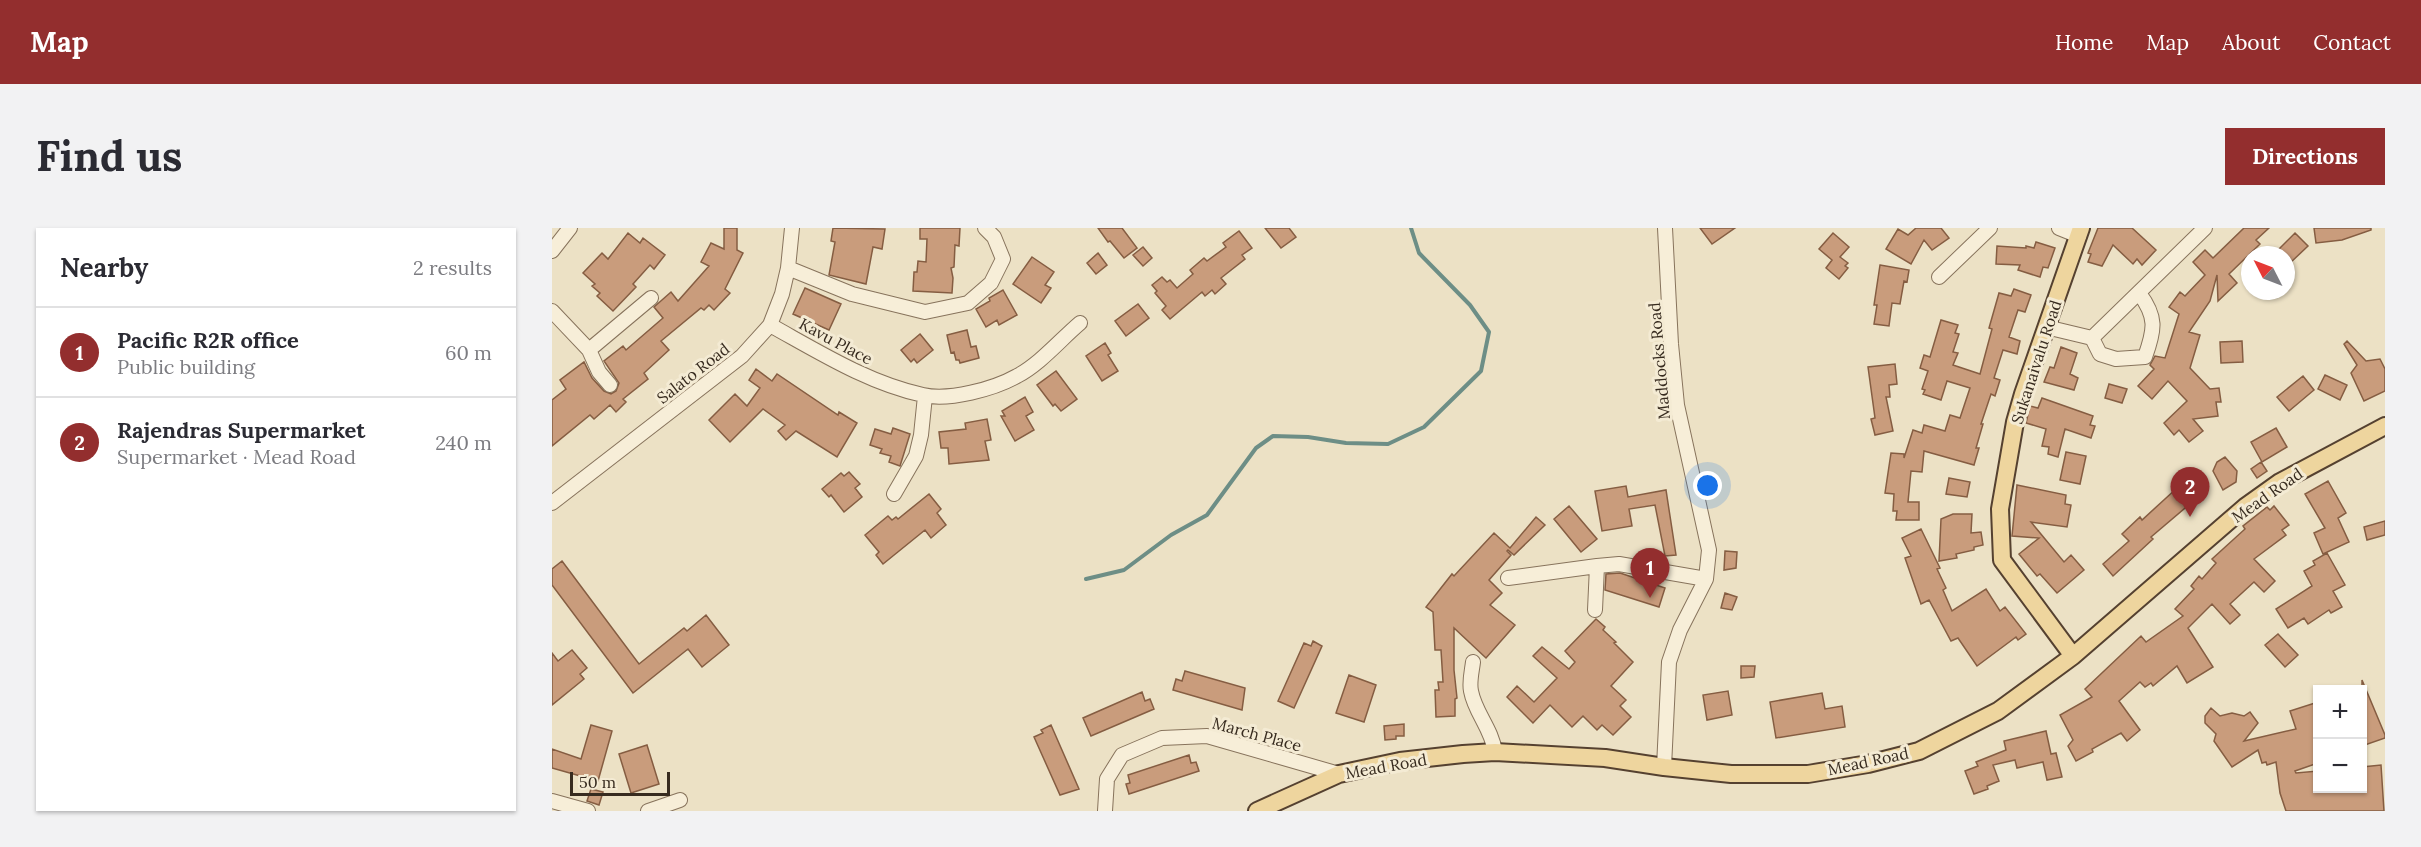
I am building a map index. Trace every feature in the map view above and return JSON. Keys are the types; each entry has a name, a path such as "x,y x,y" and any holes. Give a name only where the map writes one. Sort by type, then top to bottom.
{"main road":[{"name":"Sukanaivalu Road","path":"2073,656 2002,560 2000,509 2015,422 2080,232"},
{"name":"Mead Road","path":"1257,811 1338,774 1400,761 1496,752 1605,758 1731,774 1808,774 1868,764 1919,751 1998,711 2073,656 2245,507 2280,482 2385,426"}],"street":[{"path":"552,251 570,228"},
{"name":"Salato Road","path":"552,503 742,356 770,325 789,268 792,228"},
{"path":"789,268 852,294 925,312 968,303 991,283 1003,259 994,237 985,228"},
{"name":"Maddocks Road","path":"1664,767 1669,662 1680,630 1706,579 1708,550 1677,405 1671,344 1665,228"},
{"path":"1939,277 1990,228"},
{"path":"2058,228 2080,232"},
{"path":"2092,338 2205,228"},
{"path":"2046,327 2092,338 2100,354 2116,359 2145,357 2152,336 2150,308 2139,292"},
{"path":"589,350 651,298"},
{"path":"552,310 589,350 599,372 610,385"},
{"name":"Kavu Place","path":"770,325 861,375 925,396 986,389 1018,376 1080,323"},
{"path":"894,494 916,456 921,435 925,396"},
{"path":"1508,578 1619,564 1706,579"},
{"path":"1595,610 1597,566"},
{"path":"1473,662 1470,689 1482,719 1493,737 1496,752"},
{"name":"March Place","path":"1105,811 1107,779 1122,755 1162,738 1207,736 1338,774"},
{"path":"648,811 680,800"},
{"path":"552,801 588,811"}],"building":[{"path":"724,228 737,228 737,250 743,253 725,289 730,293 714,310 709,305 704,310 701,308 661,341 669,350 644,373 648,379 623,399 626,402 616,412 610,405 594,419 590,415 552,446 552,400 566,389 560,380 584,362 592,378 604,391 611,394 616,391 619,383 604,361 623,346 626,350 663,318 654,307 671,292 678,301 709,266 701,262 711,243 724,249"},
{"path":"833,228 885,229 882,249 873,247 866,284 829,275 835,242 831,241"},
{"path":"920,228 960,228 959,246 955,245 954,267 951,268 952,293 913,291 914,272 917,272 918,261 926,262 927,239 920,239"},
{"path":"1098,228 1122,228 1137,248 1124,258"},
{"path":"1265,228 1289,228 1296,237 1281,248"},
{"path":"1700,228 1735,228 1712,244"},
{"path":"1916,228 1941,228 1949,238 1932,250 1924,240 1911,264 1886,249 1898,229 1908,235"},
{"path":"2098,228 2132,228 2156,250 2142,265 2137,259 2133,264 2113,245 2102,266 2088,262 2091,254 2088,253"},
{"path":"2244,228 2269,228 2256,240 2260,244 2258,246 2241,246 2241,262 2229,274 2237,283 2218,301 2217,275 2210,301 2189,332 2200,335 2190,368 2210,389 2219,388 2221,402 2216,402 2218,416 2193,419 2203,431 2189,442 2179,430 2174,435 2164,423 2187,401 2168,381 2152,399 2138,386 2154,369 2150,365 2155,356 2165,358 2179,314 2169,307 2180,292 2185,296 2205,275 2193,262 2205,250 2213,258"},
{"path":"2314,228 2371,228 2371,230 2342,240 2316,243"},
{"path":"1239,231 1252,248 1242,255 1245,259 1221,278 1226,284 1215,294 1212,290 1205,296 1202,292 1170,319 1162,310 1166,306 1155,293 1157,291 1152,285 1162,277 1167,282 1170,280 1177,288 1193,274 1190,270 1204,258 1207,261 1226,247 1223,243"},
{"path":"628,233 640,243 643,238 665,255 654,269 650,265 633,284 636,287 613,311 597,296 600,293 592,286 595,284 583,273 602,253 608,259"},
{"path":"1833,233 1849,247 1840,257 1848,263 1845,266 1848,268 1839,279 1826,268 1832,260 1819,249"},
{"path":"2295,233 2308,246 2295,258 2295,246 2282,246"},
{"path":"2036,242 2055,248 2048,268 2043,267 2040,277 2018,270 2020,265 1996,264 1997,246 2034,248"},
{"path":"1143,247 1152,258 1143,266 1133,255"},
{"path":"1098,253 1107,265 1096,274 1087,263"},
{"path":"1032,257 1054,272 1045,285 1051,288 1041,303 1013,284"},
{"path":"1880,265 1909,270 1907,282 1904,281 1900,304 1892,303 1889,326 1874,324 1877,305 1874,305"},
{"path":"805,288 841,304 829,330 793,314"},
{"path":"2014,289 2031,295 2025,312 2018,310 2009,337 2020,341 2017,354 2003,350 1994,378 2000,380 1995,396 1991,394 1981,424 1983,424 1976,448 1979,448 1974,465 1924,451 1922,472 1911,471 1908,502 1919,502 1919,520 1896,520 1897,511 1893,511 1894,494 1885,493 1891,453 1904,454 1904,458 1913,430 1922,433 1924,425 1945,431 1950,415 1960,418 1970,388 1947,381 1941,400 1923,394 1925,390 1922,389 1928,371 1920,368 1924,355 1930,357 1941,320 1958,325 1955,333 1959,334 1953,352 1958,353 1953,365 1980,374 1999,293 2011,296"},
{"path":"1003,290 1017,315 999,325 997,320 986,327 976,309"},
{"path":"1138,304 1149,318 1126,336 1115,321"},
{"path":"967,330 971,347 976,346 979,358 960,363 956,360 954,352 951,353 947,335"},
{"path":"920,334 933,350 917,363 914,359 911,362 901,350"},
{"path":"2242,341 2243,362 2221,363 2220,342"},
{"path":"2347,341 2366,361 2380,359 2385,369 2385,391 2364,401 2351,373 2357,365 2344,344"},
{"path":"1105,343 1111,353 1108,355 1118,371 1102,381 1086,356"},
{"path":"2061,347 2077,353 2070,374 2078,378 2074,390 2044,382 2050,367 2054,368"},
{"path":"1895,364 1897,384 1889,385 1890,397 1886,397 1893,431 1875,435 1871,419 1875,418 1868,367"},
{"path":"756,369 772,381 777,374 838,415 839,412 857,423 837,457 796,431 786,440 778,431 785,425 763,409 730,442 709,420 735,394 747,406 760,388 749,380"},
{"path":"1056,371 1077,399 1061,411 1055,404 1053,406 1037,385"},
{"path":"2325,375 2347,385 2340,400 2318,389"},
{"path":"2303,376 2314,390 2289,411 2277,397"},
{"path":"2109,384 2127,389 2122,403 2105,398"},
{"path":"1025,397 1033,412 1026,416 1034,430 1015,441 1001,416 1005,416 1002,411"},
{"path":"2042,398 2093,416 2090,425 2095,426 2091,438 2065,429 2058,457 2048,454 2049,447 2042,446 2046,429 2026,423 2030,406 2038,408"},
{"path":"987,419 991,440 985,441 989,460 949,464 948,448 941,448 939,432 966,429 965,423"},
{"path":"893,428 910,434 900,466 889,462 891,456 880,453 882,449 870,445 875,429 891,434"},
{"path":"2276,428 2287,447 2262,462 2251,442"},
{"path":"2066,452 2086,456 2080,484 2060,480"},
{"path":"2225,457 2237,471 2236,482 2223,490 2213,471 2217,462"},
{"path":"2261,462 2267,471 2257,478 2251,469"},
{"path":"849,472 860,484 855,488 862,497 844,512 831,495 829,497 822,489 841,473 844,476"},
{"path":"1949,478 1970,482 1967,497 1946,494"},
{"path":"2328,481 2346,513 2338,518 2349,542 2323,554 2314,533 2325,528 2305,494"},
{"path":"2017,485 2066,495 2065,504 2071,505 2067,527 2031,522 2064,562 2071,555 2084,570 2057,593 2040,574 2037,576 2019,554 2039,538 2012,536"},
{"path":"1626,486 1628,497 1666,490 1676,555 1665,556 1655,505 1629,509 1632,526 1602,531 1595,491"},
{"path":"2177,488 2191,503 2151,537 2153,539 2113,576 2103,564 2129,541 2122,534 2140,517 2142,520"},
{"path":"929,494 941,509 937,513 946,525 931,538 925,530 883,564 876,555 879,552 865,535 888,516 892,520 896,517 898,519"},
{"path":"1569,506 1597,539 1581,552 1554,519"},
{"path":"2274,506 2289,525 2282,530 2286,535 2254,559 2275,581 2264,592 2254,582 2230,604 2240,615 2230,624 2212,604 2188,628 2213,667 2187,683 2177,666 2153,686 2151,683 2145,687 2140,682 2119,701 2140,730 2127,741 2121,733 2076,761 2068,746 2073,740 2060,715 2092,697 2085,689 2141,636 2146,642 2183,616 2175,609 2194,589 2191,586 2199,576 2202,579 2216,563 2212,559 2245,529 2243,526 2267,507 2270,510"},
{"path":"1953,514 1972,514 1971,533 1981,532 1983,545 1974,547 1974,550 1956,554 1957,558 1939,561 1941,519"},
{"path":"1536,517 1545,525 1514,555 1508,550 1511,555 1489,580 1502,593 1490,605 1515,625 1486,658 1454,628 1457,698 1455,699 1455,716 1436,717 1435,690 1439,690 1438,682 1443,682 1441,650 1435,650 1433,612 1426,607 1452,574 1454,576 1494,533 1510,548"},
{"path":"2385,521 2385,535 2367,540 2364,527"},
{"path":"1921,529 1940,568 1937,569 1946,588 1943,590 1952,611 1986,589 2000,611 2005,607 2026,634 2018,640 2016,637 1977,666 1958,638 1951,641 1929,600 1921,604 1905,558 1911,556 1902,538"},
{"path":"1725,551 1737,552 1736,568 1724,570"},
{"path":"2327,553 2345,585 2333,591 2342,607 2331,613 2329,610 2308,624 2304,618 2288,628 2276,609 2312,586 2304,571 2315,565 2313,561"},
{"path":"562,561 639,664 684,628 687,631 706,615 729,645 702,667 688,649 633,693 552,585 552,569"},
{"path":"1620,573 1665,588 1659,607 1605,590 1606,574"},
{"path":"1725,593 1737,597 1732,610 1721,608"},
{"path":"1596,619 1605,627 1603,630 1616,642 1614,643 1633,662 1611,686 1626,700 1620,706 1631,717 1613,735 1602,725 1597,730 1583,716 1572,727 1550,705 1533,723 1507,697 1517,686 1534,702 1557,678 1533,656 1542,647 1569,669 1575,662 1565,651"},
{"path":"2278,634 2298,655 2285,667 2265,645"},
{"path":"1313,641 1322,646 1294,708 1278,701 1304,643 1311,646"},
{"path":"572,650 587,668 580,674 584,679 552,705 552,653 558,661"},
{"path":"1741,666 1755,666 1754,677 1741,678"},
{"path":"1185,671 1245,688 1242,710 1173,690 1176,679 1182,681"},
{"path":"1349,675 1376,685 1364,722 1336,713"},
{"path":"1728,691 1732,715 1707,720 1703,695"},
{"path":"1142,692 1145,701 1150,699 1154,709 1091,736 1083,718"},
{"path":"2367,692 2385,735 2385,738 2367,744"},
{"path":"1822,693 1825,709 1842,706 1845,727 1776,738 1770,702"},
{"path":"2313,704 2313,765 2295,771 2296,773 2313,771 2313,793 2367,793 2367,766 2381,765 2384,811 2286,811 2280,793 2276,762 2267,765 2266,762 2262,763 2258,750 2232,767 2214,741 2216,734 2205,723 2205,716 2211,708 2220,716 2232,713 2244,716 2250,712 2258,723 2244,741 2296,729 2290,711"},
{"path":"1404,724 1404,736 1385,740 1384,726"},
{"path":"591,725 612,731 598,781 552,768 552,749 581,759"},
{"path":"1051,725 1079,789 1060,795 1034,737 1043,733 1041,730"},
{"path":"2046,731 2051,754 2056,753 2062,777 2047,780 2043,762 2017,768 2015,760 1993,765 1999,781 1987,786 1988,789 1974,794 1965,771 1978,766 1976,762 2006,750 2004,741"},
{"path":"647,745 659,784 631,793 619,754"},
{"path":"1189,755 1191,763 1196,762 1199,771 1129,794 1126,784 1130,783 1128,775"},
{"path":"591,789 603,792 599,805 587,801"}],"waterway":[{"path":"1086,579 1124,570 1171,535 1207,515 1256,448 1273,436 1308,437 1346,443 1388,444 1424,427 1481,371 1489,332 1470,305 1419,253 1411,228"}],"place":[{"name":"Rajendras Supermarket","path":"2190,517"},
{"name":"Pacific R2R office","path":"1650,598"}]}
